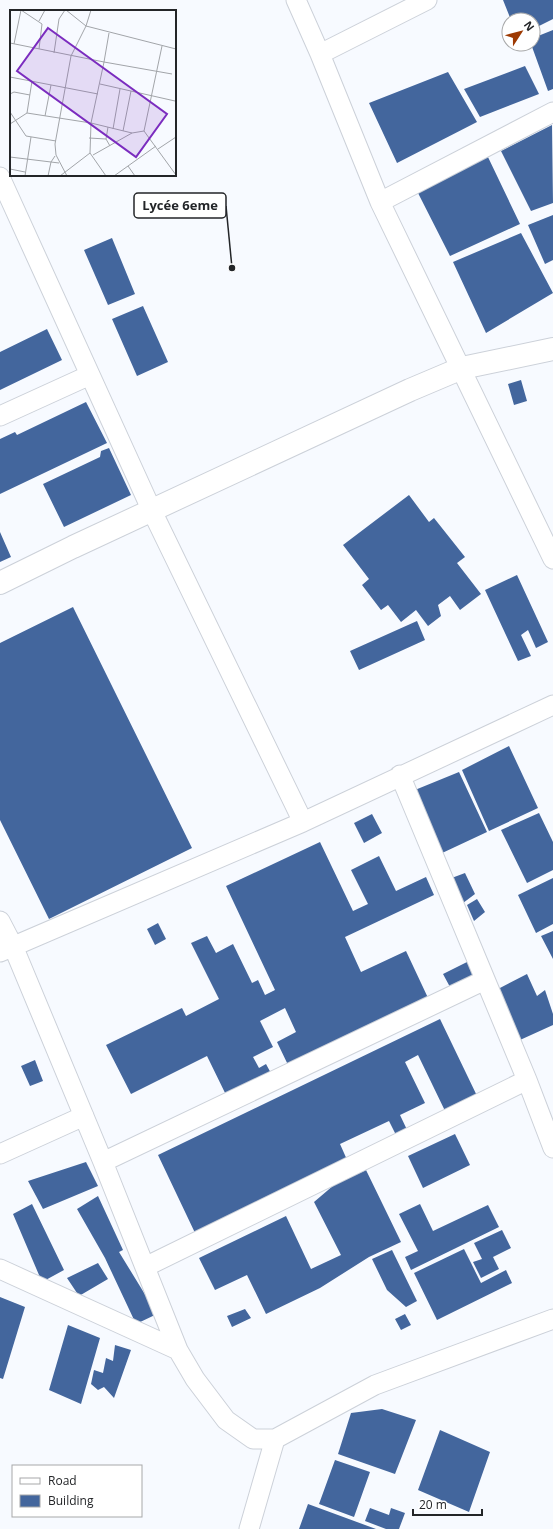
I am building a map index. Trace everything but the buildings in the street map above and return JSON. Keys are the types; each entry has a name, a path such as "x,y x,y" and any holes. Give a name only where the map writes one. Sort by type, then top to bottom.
{"street":[{"path":"296,0 320,54 380,202 462,368 553,559"},
{"path":"320,54 427,0"},
{"path":"380,202 553,112"},
{"path":"0,177 4,198 90,374 152,511 303,822"},
{"path":"0,583 73,547 410,390 462,368 553,349"},
{"path":"0,416 90,374"},
{"path":"6,949 303,822 400,775 553,705"},
{"path":"400,775 527,1080 553,1148"},
{"path":"0,921 6,949 84,1116 178,1350 195,1379 226,1420 253,1440 274,1440 375,1385 553,1319"},
{"path":"103,1162 485,980"},
{"path":"145,1267 527,1080"},
{"path":"0,1154 84,1116"},
{"path":"0,1269 178,1350"},
{"path":"249,1529 274,1440"}],"place":[{"name":"Lycée 6eme","path":"232,268"}]}
